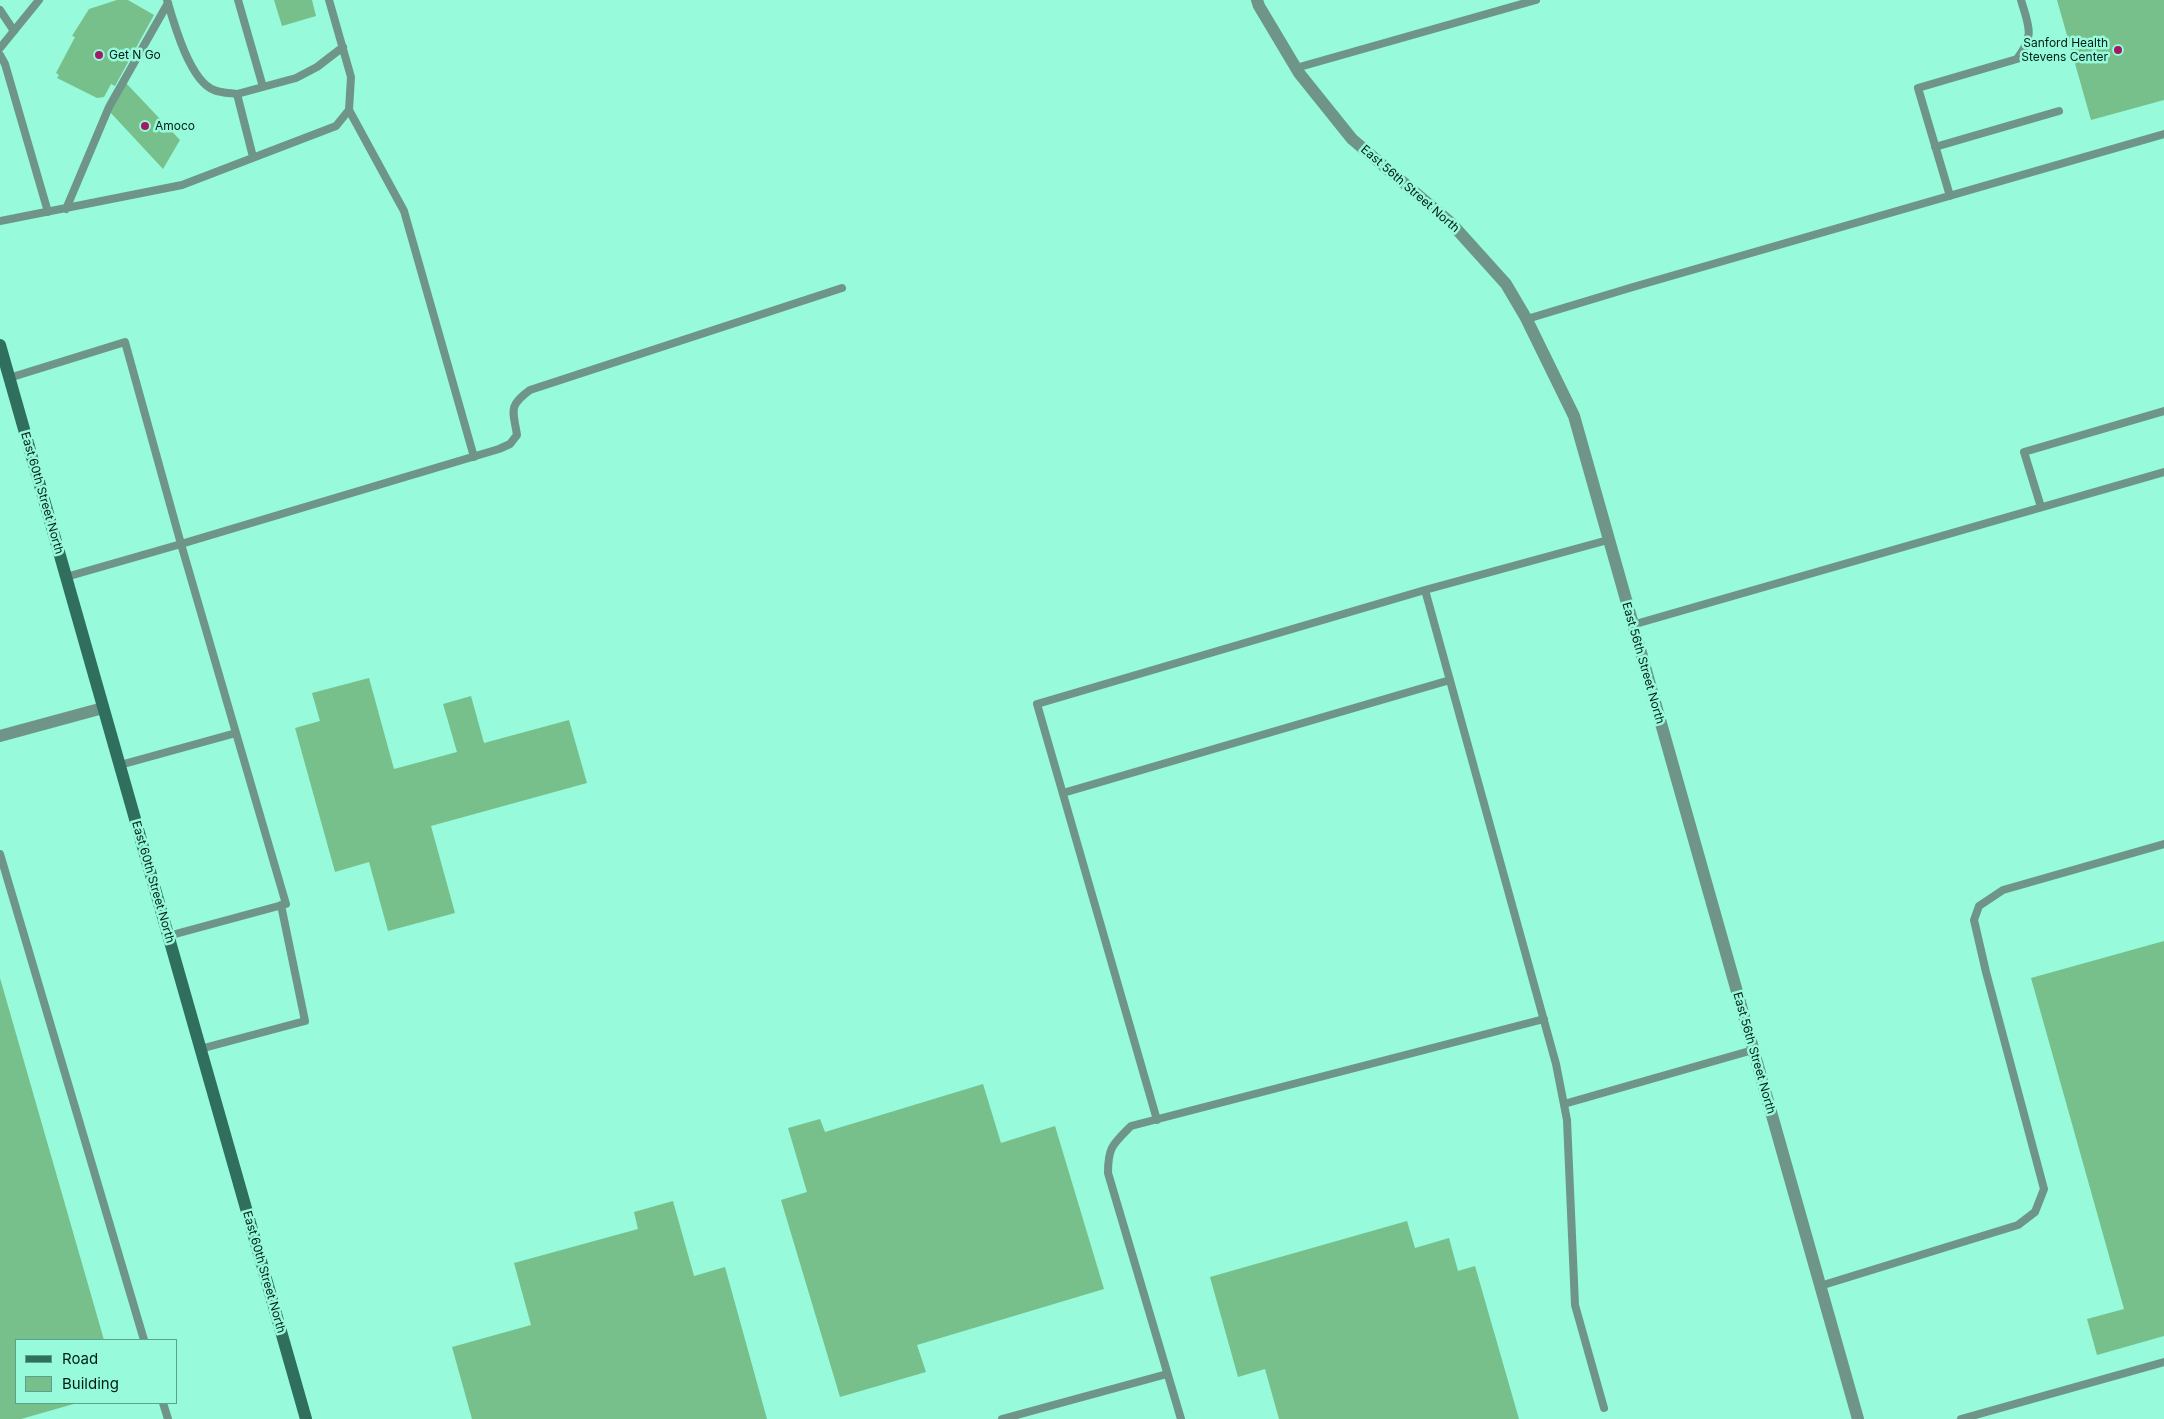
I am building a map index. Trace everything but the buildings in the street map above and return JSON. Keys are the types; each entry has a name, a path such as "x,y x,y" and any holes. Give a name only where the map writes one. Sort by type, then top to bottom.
{"main road":[{"name":"East 60th Street North","path":"0,345 306,1419"}],"street":[{"name":"East 56th Street North","path":"1257,0 1296,68 1352,139 1451,223 1506,284 1527,319 1574,416 1858,1419"},
{"path":"0,736 103,708"}],"lane":[{"path":"0,48 39,0"},
{"path":"238,0 264,87"},
{"path":"329,0 351,76 349,110 404,211 474,457"},
{"path":"1296,68 1536,0"},
{"path":"1950,196 1918,88 2017,59 2027,46 2029,27 2021,0"},
{"path":"167,1 185,51 199,79 213,90 237,94 296,78 317,67 343,46"},
{"path":"66,208 109,107 167,1"},
{"path":"0,10 14,31"},
{"path":"0,55 5,64 48,212"},
{"path":"237,94 253,158"},
{"path":"0,221 182,185 336,126 349,110"},
{"path":"1936,147 2059,111"},
{"path":"1527,319 2164,134"},
{"path":"66,577 474,457 510,444 517,435 513,410 516,400 530,390 842,288"},
{"path":"10,378 125,342 181,544 286,904 168,936"},
{"path":"2040,507 2024,452 2164,411"},
{"path":"1632,625 2164,472"},
{"path":"1157,1120 1037,704 1425,590 1608,540"},
{"path":"1425,590 1544,1019 1568,1120 1575,1305 1604,1408"},
{"path":"1063,793 1450,680"},
{"path":"120,766 236,733"},
{"path":"1820,1286 2018,1225 2035,1212 2044,1189 1974,920 1979,906 2003,890 2164,844"},
{"path":"0,854 144,1339"},
{"path":"200,1049 305,1021 281,905"},
{"path":"1180,1419 1108,1173 1108,1154 1115,1142 1131,1126 1544,1019"},
{"path":"1564,1104 1753,1050"},
{"path":"1962,1419 2164,1362"},
{"path":"1002,1419 1167,1374"},
{"path":"163,1404 168,1419"}],"place":[{"name":"Sanford Health Stevens Center","path":"2118,50"},
{"name":"Get N Go","path":"99,55"},
{"name":"Amoco","path":"145,126"}]}
